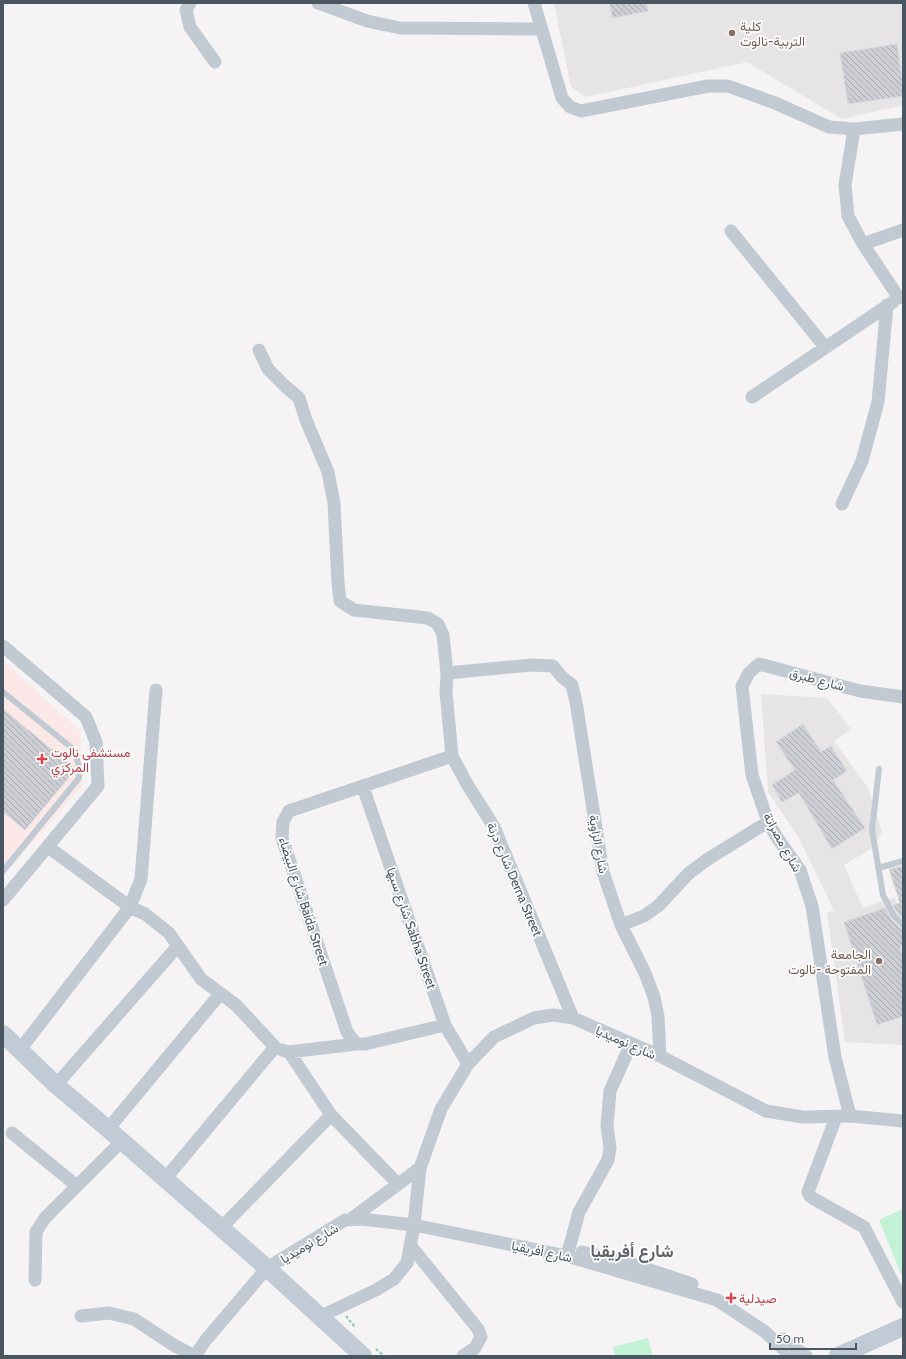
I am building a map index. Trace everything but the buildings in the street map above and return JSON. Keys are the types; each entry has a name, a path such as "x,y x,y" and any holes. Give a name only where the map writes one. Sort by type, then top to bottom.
{"main road":[{"path":"3,1034 56,1085 267,1268 363,1356"},
{"path":"838,1356 903,1326"}],"street":[{"path":"190,3 186,10 190,27 215,62"},
{"path":"318,3 367,21 400,28 541,29"},
{"path":"534,3 562,98 570,107 581,111 708,86 728,86 775,103 829,127 854,129 903,124"},
{"path":"752,397 901,297 863,244 848,216 845,185 854,129"},
{"path":"863,244 903,230"},
{"path":"731,231 825,347"},
{"path":"842,504 862,460 878,402 887,305"},
{"name":"شارع درنة Derna Street","path":"259,350 268,369 300,398 306,420 328,472 334,503 340,601 354,610 428,618 438,624 443,635 447,673 446,692 452,756 467,784 494,827 573,1018"},
{"path":"3,646 86,717 96,742 98,786 3,900"},
{"name":"شارع طبرق","path":"742,686 749,673 759,664 860,691 903,697"},
{"name":"شارع الزاوية","path":"447,673 532,665 553,666 562,677 572,685 581,733 602,872 621,925 645,973 654,997 658,1016 660,1056"},
{"name":"شارع مصراتة","path":"742,686 752,775 768,822 800,870 812,906 835,1057 850,1116"},
{"path":"19,1051 130,907 141,879 156,690"},
{"name":"شارع البيضاء Baida Street","path":"356,1044 347,1032 282,838 283,822 289,812 452,756"},
{"name":"شارع سبها Sabha Street","path":"364,787 445,1025 468,1064"},
{"path":"621,925 644,916 658,906 689,874 708,859 768,822"},
{"path":"48,847 130,907 145,914 169,933 177,947 201,979 236,1005 275,1047 288,1052 365,1044 445,1025"},
{"path":"56,1085 177,947"},
{"path":"108,1129 220,994"},
{"name":"شارع نوميديا","path":"194,1356 267,1268 345,1220 414,1220 420,1168 441,1110 468,1064 494,1037 534,1018 553,1015 573,1018 660,1056 766,1111 802,1117 850,1116 903,1121"},
{"path":"568,1252 579,1212 608,1160 610,1148 606,1126 610,1091 631,1044"},
{"path":"165,1179 275,1047"},
{"path":"288,1052 331,1115 398,1184"},
{"path":"221,1228 331,1115"},
{"path":"836,1117 808,1192 814,1199 864,1227 903,1302"},
{"path":"12,1133 77,1186"},
{"path":"35,1280 36,1232 45,1218 122,1141"},
{"name":"شارع نوميديا","path":"352,1219 420,1168"},
{"path":"319,1317 376,1290 394,1279 407,1263 414,1220"},
{"name":"شارع أفريقيا","path":"414,1220 568,1252 626,1262 713,1291 760,1321 806,1356"},
{"path":"410,1245 478,1328 481,1337 475,1348 463,1356"},
{"name":"شارع أفريقيا","path":"568,1252 717,1300 764,1331 791,1356"},
{"path":"81,1316 109,1313 134,1319 172,1344 194,1356"}],"lane":[{"path":"3,692 72,748 77,757 80,768 79,778 3,871"},
{"path":"879,769 872,830 883,895 894,916 903,925"},
{"path":"878,868 903,861"}],"shaded area":[{"name":"كلية التربية-نالوت","path":"554,3 903,3 903,105 842,119 747,62 586,97 571,87"},
{"name":"مستشفى نالوت المركزي","path":"3,661 80,731 82,786 3,876"},
{"path":"761,694 827,698 851,729 834,741 868,788 882,832 874,847 844,865 863,908 895,897 903,922 903,1045 845,1042 827,912 834,911 799,838 768,792"}],"green space":[{"path":"903,1209 903,1279 879,1220"},
{"path":"648,1338 653,1356 615,1356 613,1347"}],"place":[{"name":"كلية التربية-نالوت","path":"732,33"},
{"name":"مستشفى نالوت المركزي","path":"42,759"},
{"name":"الجامعة المفتوحة -نالوت","path":"879,961"},
{"name":"صيدلية","path":"731,1298"}],"district":[{"name":"شارع أفريقيا","path":"632,1251"}]}
